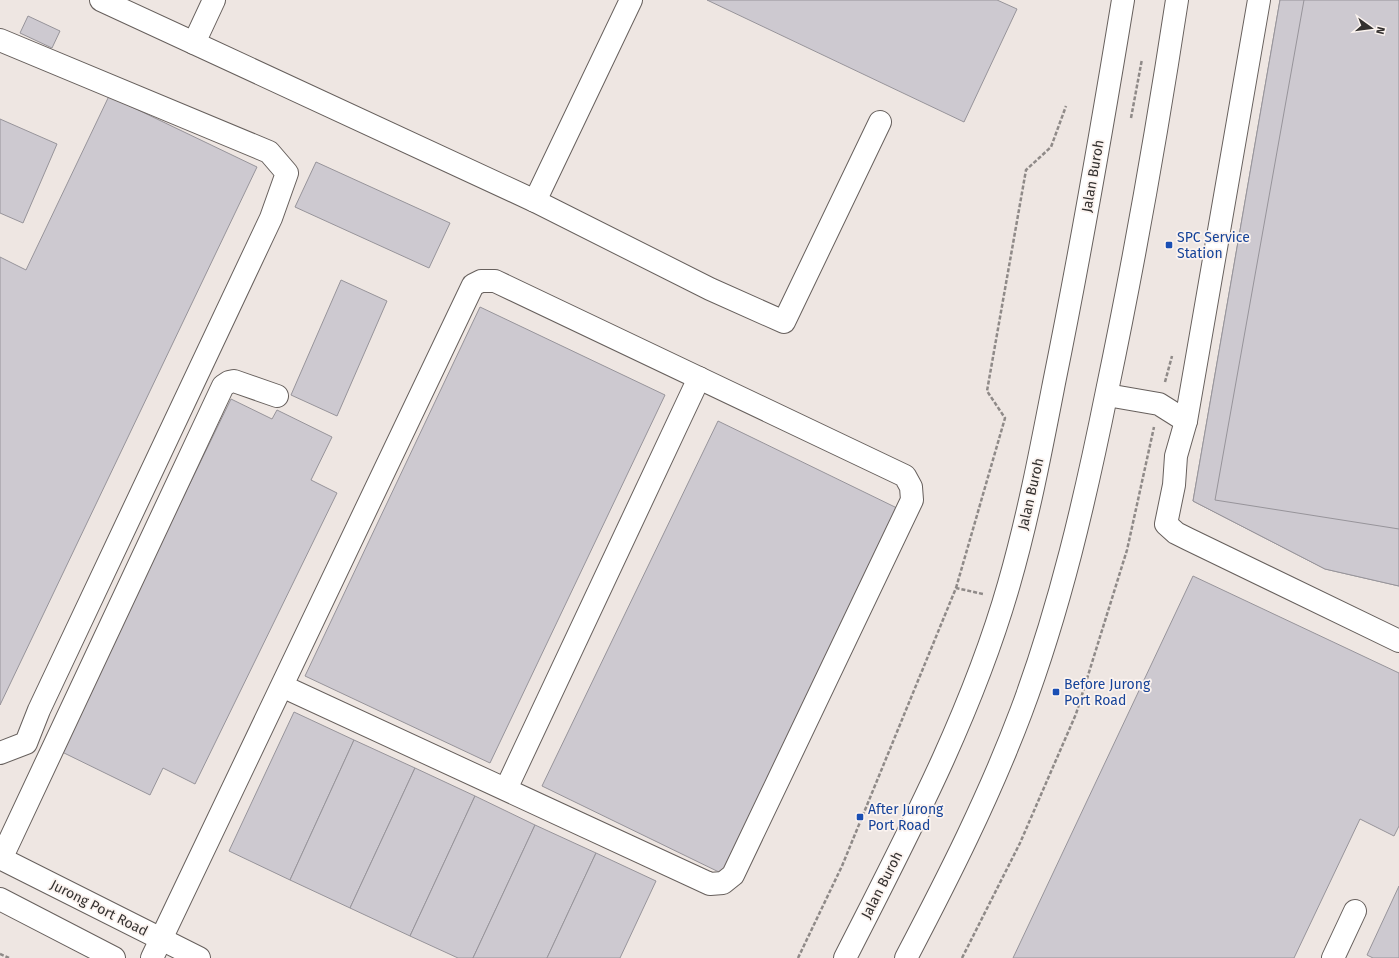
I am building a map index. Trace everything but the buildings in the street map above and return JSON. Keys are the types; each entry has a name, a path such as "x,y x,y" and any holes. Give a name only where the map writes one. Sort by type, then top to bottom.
{"main road":[{"path":"101,0 535,201 710,289 784,322 880,122"},
{"path":"194,44 214,0"},
{"path":"535,201 632,0"},
{"name":"Jalan Buroh","path":"845,958 902,846 973,690 1005,598 1035,476 1078,262 1122,0"},
{"path":"906,958 980,814 1022,712 1058,601 1087,489 1134,265 1177,0"},
{"path":"1259,0 1186,421 1176,456 1174,485 1166,524 1176,533 1399,641"},
{"path":"0,40 269,152 287,173 271,218 39,710 26,743 0,754"},
{"path":"152,958 473,285 481,280 495,281 905,476 911,487 912,500 733,875 723,884 710,884 282,686"},
{"path":"506,789 699,378"},
{"path":"1,858 223,386 234,380 277,396"},
{"path":"1107,395 1159,404 1186,421"},
{"name":"Jurong Port Road","path":"1,858 199,958"},
{"path":"0,899 114,958"},
{"path":"1332,958 1356,911"}],"path":[{"path":"1131,118 1142,56"},
{"path":"798,958 842,866 956,588 1005,418 987,391 1026,170 1050,147 1066,106"},
{"path":"962,958 1020,843 1076,714 1127,550 1159,404 1172,354"},
{"path":"956,588 1005,598"},
{"path":"0,954 9,958"}],"place":[{"name":"SPC Service Station","path":"1169,245"},
{"name":"Before Jurong Port Road","path":"1056,692"},
{"name":"After Jurong Port Road","path":"860,817"}]}
